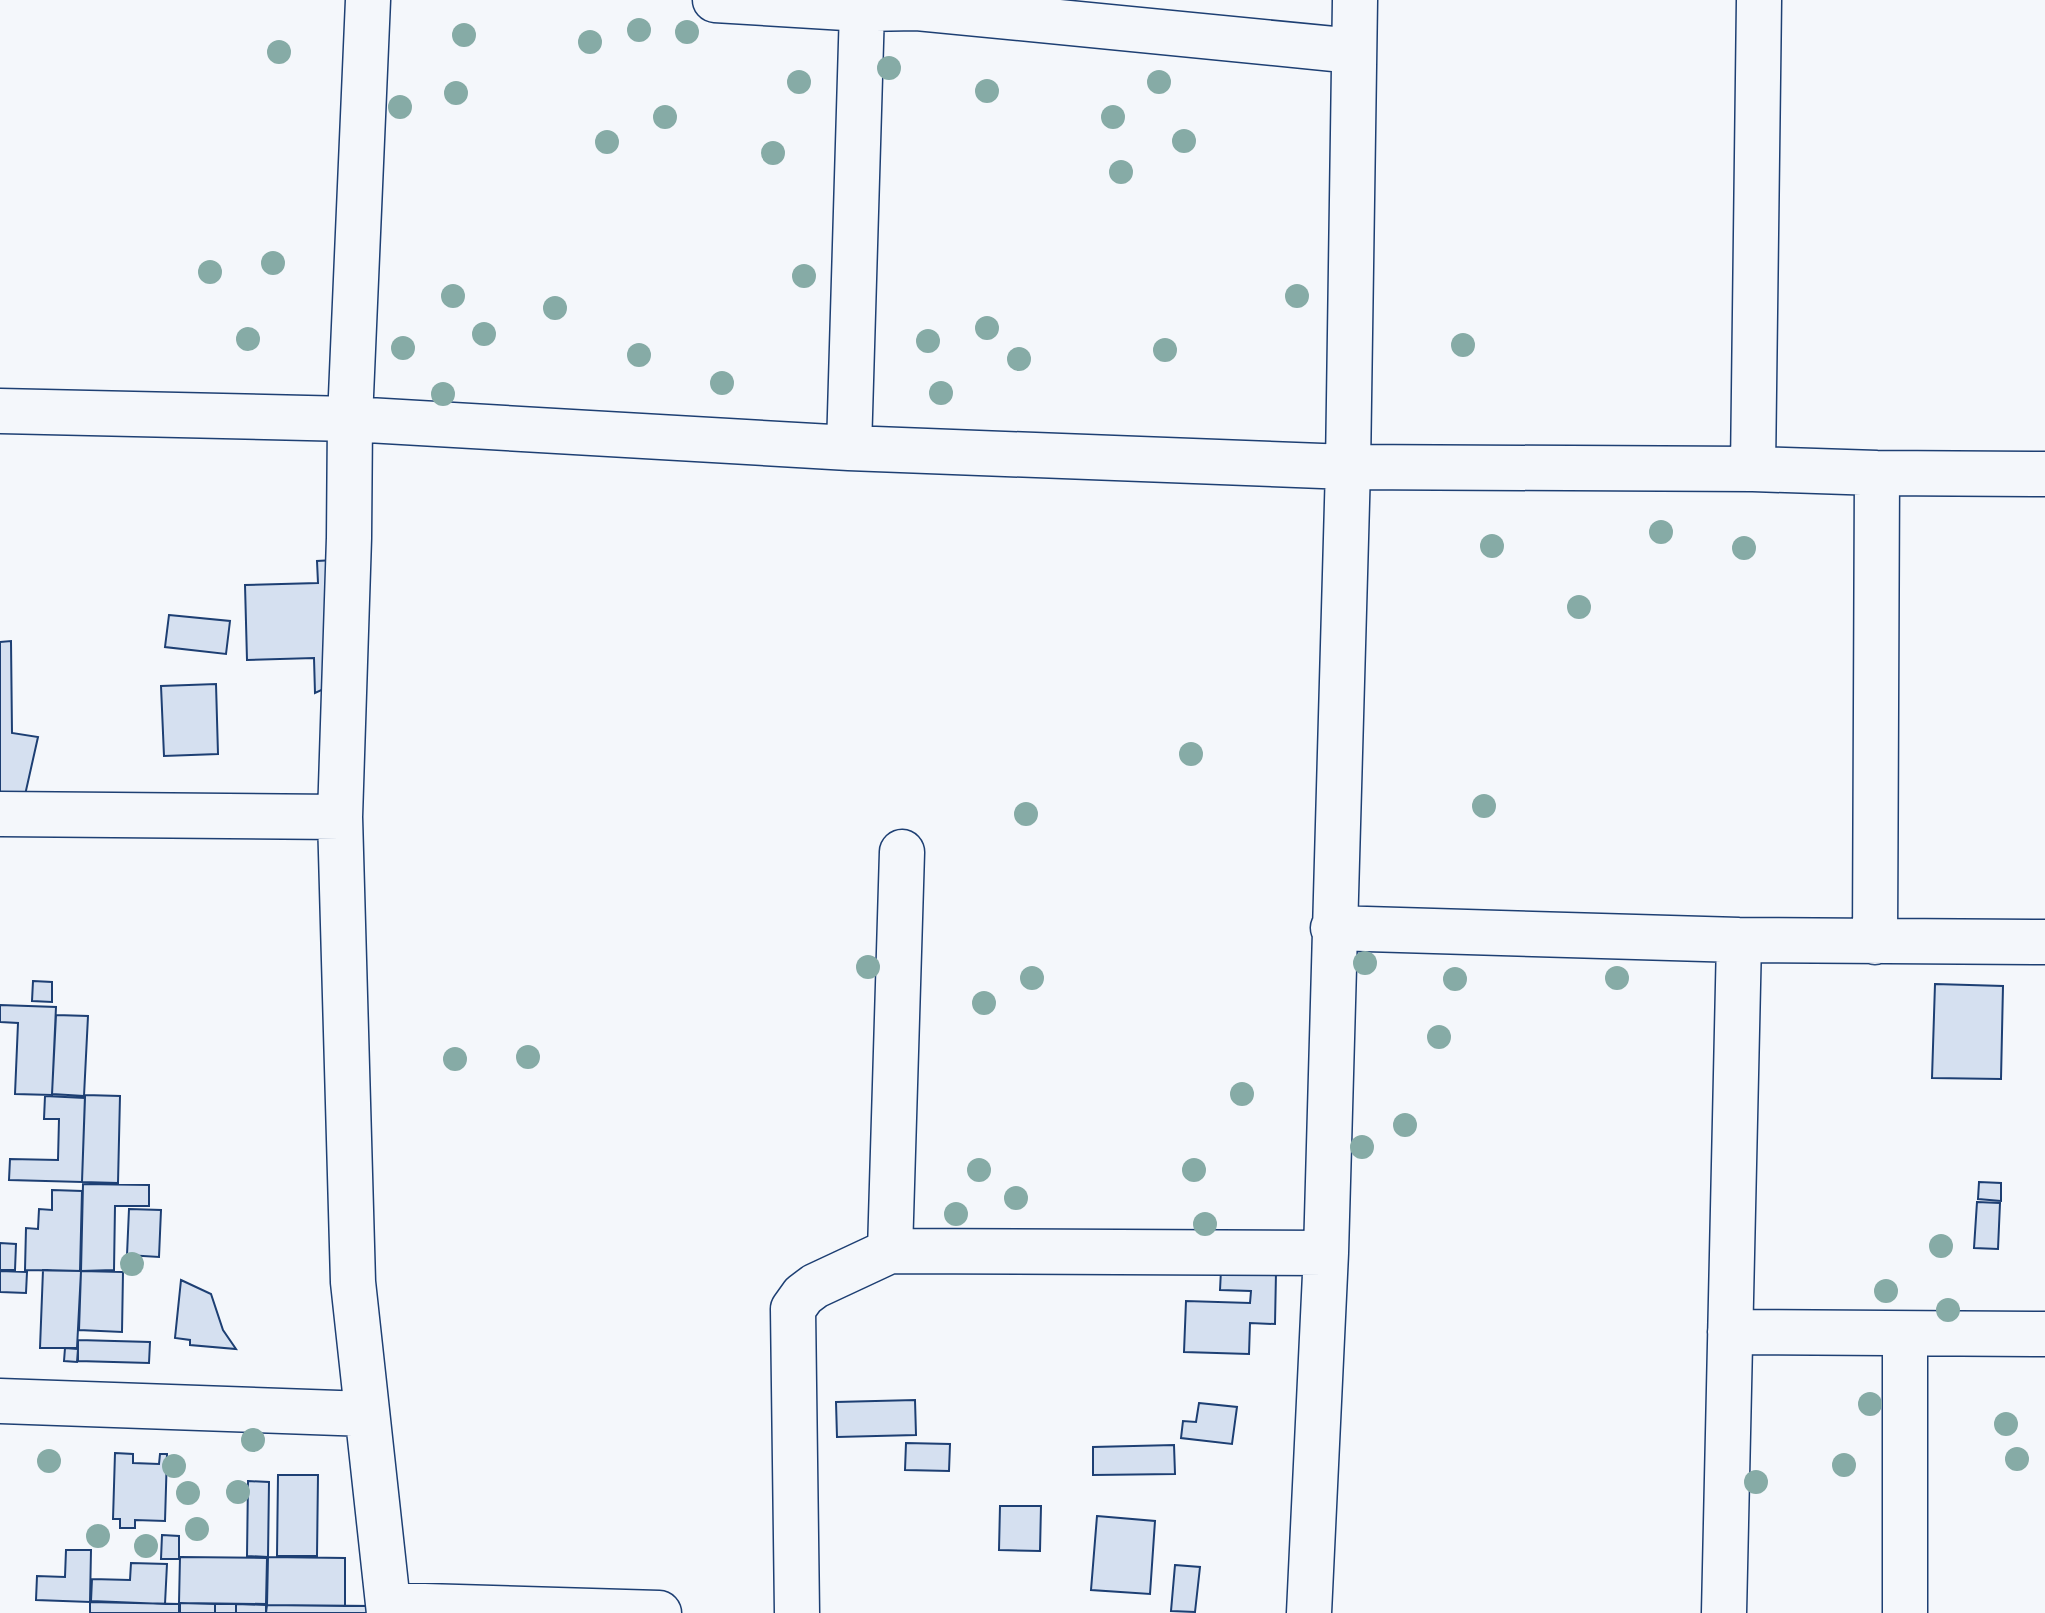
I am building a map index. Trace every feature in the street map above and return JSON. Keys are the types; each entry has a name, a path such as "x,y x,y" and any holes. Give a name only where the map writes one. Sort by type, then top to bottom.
{"street":[{"path":"368,0 350,419 340,817 353,1282 390,1609 659,1613"},
{"path":"715,0 862,9 917,4 1354,51"},
{"path":"1309,1613 1326,1253 1348,467 1355,0"},
{"path":"1753,469 1759,0"},
{"path":"849,448 862,9"},
{"path":"0,411 350,419 849,448 1348,467 2045,474"},
{"path":"1875,942 1877,473"},
{"path":"0,814 340,817"},
{"path":"890,1251 902,852"},
{"path":"1333,928 1739,940 2045,942"},
{"path":"1724,1613 1739,940"},
{"path":"797,1613 793,1309 803,1295 815,1286 890,1251 1326,1253"},
{"path":"1730,1332 2045,1334"},
{"path":"1905,1334 1905,1613"},
{"path":"0,1401 367,1414"}],"building":[{"path":"334,560 337,683 315,693 314,658 247,660 245,585 318,583 317,561"},
{"path":"169,615 230,621 226,654 165,647"},
{"path":"11,641 12,733 38,737 23,804 0,802 0,642"},
{"path":"216,684 218,754 164,756 161,686"},
{"path":"33,981 52,982 52,1002 32,1001"},
{"path":"1935,984 2003,986 2001,1079 1932,1078"},
{"path":"0,1005 56,1007 52,1095 15,1094 18,1023 0,1022"},
{"path":"56,1015 88,1016 84,1096 52,1094"},
{"path":"85,1095 120,1096 118,1183 82,1182"},
{"path":"45,1096 85,1098 82,1182 9,1180 10,1159 58,1160 59,1119 44,1119"},
{"path":"1979,1182 2001,1183 2001,1201 1978,1199"},
{"path":"83,1184 149,1185 149,1206 115,1206 114,1270 81,1271"},
{"path":"52,1190 82,1191 80,1271 25,1270 26,1228 38,1229 39,1209 52,1210"},
{"path":"1977,1202 2000,1203 1998,1249 1974,1248"},
{"path":"129,1209 161,1210 159,1257 127,1255"},
{"path":"0,1243 16,1244 15,1270 0,1270"},
{"path":"43,1270 81,1271 77,1348 40,1348"},
{"path":"1221,1270 1276,1272 1275,1324 1250,1323 1249,1354 1184,1352 1186,1301 1250,1303 1251,1291 1220,1290"},
{"path":"0,1271 27,1272 26,1293 0,1292"},
{"path":"81,1271 123,1272 122,1332 79,1330"},
{"path":"181,1280 211,1294 223,1330 236,1349 190,1345 190,1340 175,1338"},
{"path":"78,1340 150,1342 149,1363 78,1361"},
{"path":"65,1348 78,1349 77,1362 64,1361"},
{"path":"915,1400 916,1435 837,1437 836,1402"},
{"path":"1199,1403 1237,1407 1232,1444 1181,1438 1183,1421 1196,1422"},
{"path":"906,1443 950,1444 949,1471 905,1470"},
{"path":"1174,1445 1175,1474 1093,1475 1093,1447"},
{"path":"115,1453 133,1454 133,1463 159,1464 160,1454 167,1454 165,1521 135,1520 135,1528 120,1528 120,1519 113,1519"},
{"path":"278,1475 318,1475 317,1556 277,1556"},
{"path":"248,1481 269,1482 268,1557 247,1556"},
{"path":"1000,1506 1041,1506 1040,1551 999,1550"},
{"path":"1097,1516 1155,1521 1150,1594 1091,1590"},
{"path":"162,1535 179,1536 179,1559 161,1559"},
{"path":"66,1550 91,1550 90,1602 36,1600 37,1576 65,1577"},
{"path":"180,1557 267,1558 266,1604 179,1603"},
{"path":"268,1557 345,1558 345,1606 267,1605"},
{"path":"131,1563 167,1564 165,1604 91,1601 92,1579 130,1580"},
{"path":"1175,1565 1200,1567 1195,1612 1171,1611"},
{"path":"90,1602 179,1604 179,1613 90,1613"},
{"path":"180,1603 215,1604 215,1613 180,1613"},
{"path":"215,1604 236,1604 236,1613 215,1613"},
{"path":"236,1604 266,1605 266,1613 236,1613"},
{"path":"267,1605 373,1606 373,1613 266,1613"}]}
